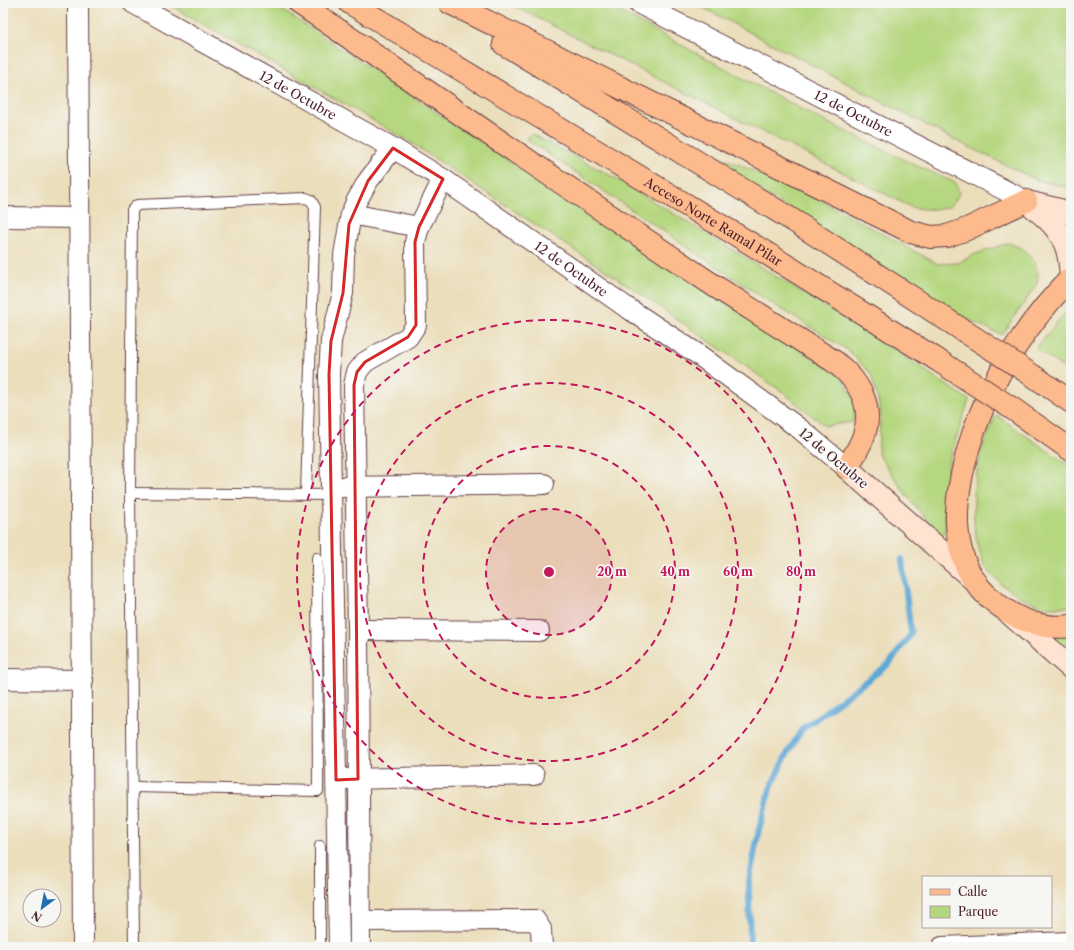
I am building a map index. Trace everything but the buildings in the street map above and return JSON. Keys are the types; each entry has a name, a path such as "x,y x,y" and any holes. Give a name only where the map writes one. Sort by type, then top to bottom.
{"main road":[{"path":"299,3 495,138 713,285 835,362 845,370 857,384 865,403 867,415 864,433 847,468"},
{"name":"Acceso Norte Ramal Pilar","path":"350,3 763,252 936,359 1013,409 1071,450"},
{"path":"436,3 794,221 1035,377 1071,402"},
{"path":"450,3 911,232 931,236 947,236 967,229 1026,202"},
{"path":"1071,278 1043,309 1010,356 983,409 967,448 958,496 957,527 962,556 976,582 986,595 1008,612 1024,620 1053,627 1071,626"}],"street":[{"path":"78,3 83,680 83,947"},
{"name":"12 de Octubre","path":"133,3 393,148 443,179 626,307 696,353 800,429 847,468 976,582"},
{"name":"12 de Octubre","path":"638,3 1026,202 1041,214 1060,233 1066,245 1071,278"},
{"path":"339,947 328,374 331,341 343,293 344,255 351,214 368,181 393,148"},
{"path":"360,947 358,630 354,385 357,372 365,362 408,337 416,325 415,242 418,227 443,179"},
{"name":"12 de Octubre","path":"1026,202 1071,213"},
{"path":"351,214 418,227"},
{"path":"3,217 79,218"},
{"path":"331,491 356,486 544,484"},
{"path":"1008,612 1071,668"},
{"path":"358,630 540,631"},
{"path":"3,679 83,680"},
{"path":"336,780 534,775"},
{"path":"360,921 535,920 541,929 542,947"},
{"path":"942,947 1071,942"}],"lane":[{"path":"134,947 134,787 130,492 132,210 135,206 141,204 306,198 311,200 315,207 306,494"},
{"path":"130,492 306,494 331,491"},
{"path":"134,787 318,791 317,558"},
{"path":"320,846 320,947"}],"highlighted area":[{"path":"393,148 443,179 419,227 415,242 416,325 408,337 365,362 357,372 354,385 358,779 336,780 329,374 331,341 343,293 349,224 368,181"}],"green space":[{"path":"166,3 272,3 629,240 841,376 857,404 853,422 825,426 780,390 638,292 402,137"},
{"path":"508,3 603,3 814,116 915,165 956,183 959,193 954,202 945,208 922,209 911,207"},
{"path":"694,3 1071,3 1071,188 1036,180 951,138"},
{"path":"532,134 615,178 875,337 969,400 949,460 944,507 946,532 939,535 907,496 878,454 881,412 871,374 849,351 759,295 529,141 527,138"},
{"path":"691,144 820,200 938,264 958,263 976,254 1008,243 1022,248 1033,260 1038,272 1037,284 1002,335 966,319 690,147"},
{"path":"1071,305 1071,373 1036,349"},
{"path":"996,415 1071,467 1071,607 1045,607 1022,598 1001,584 985,567 978,547 974,524 974,488 981,451"},
{"path":"1057,634 1071,634 1071,654 1052,640"}],"waterway":[{"path":"750,947 749,882 759,829 770,789 787,754 802,729 889,664 911,634 902,559"}]}
